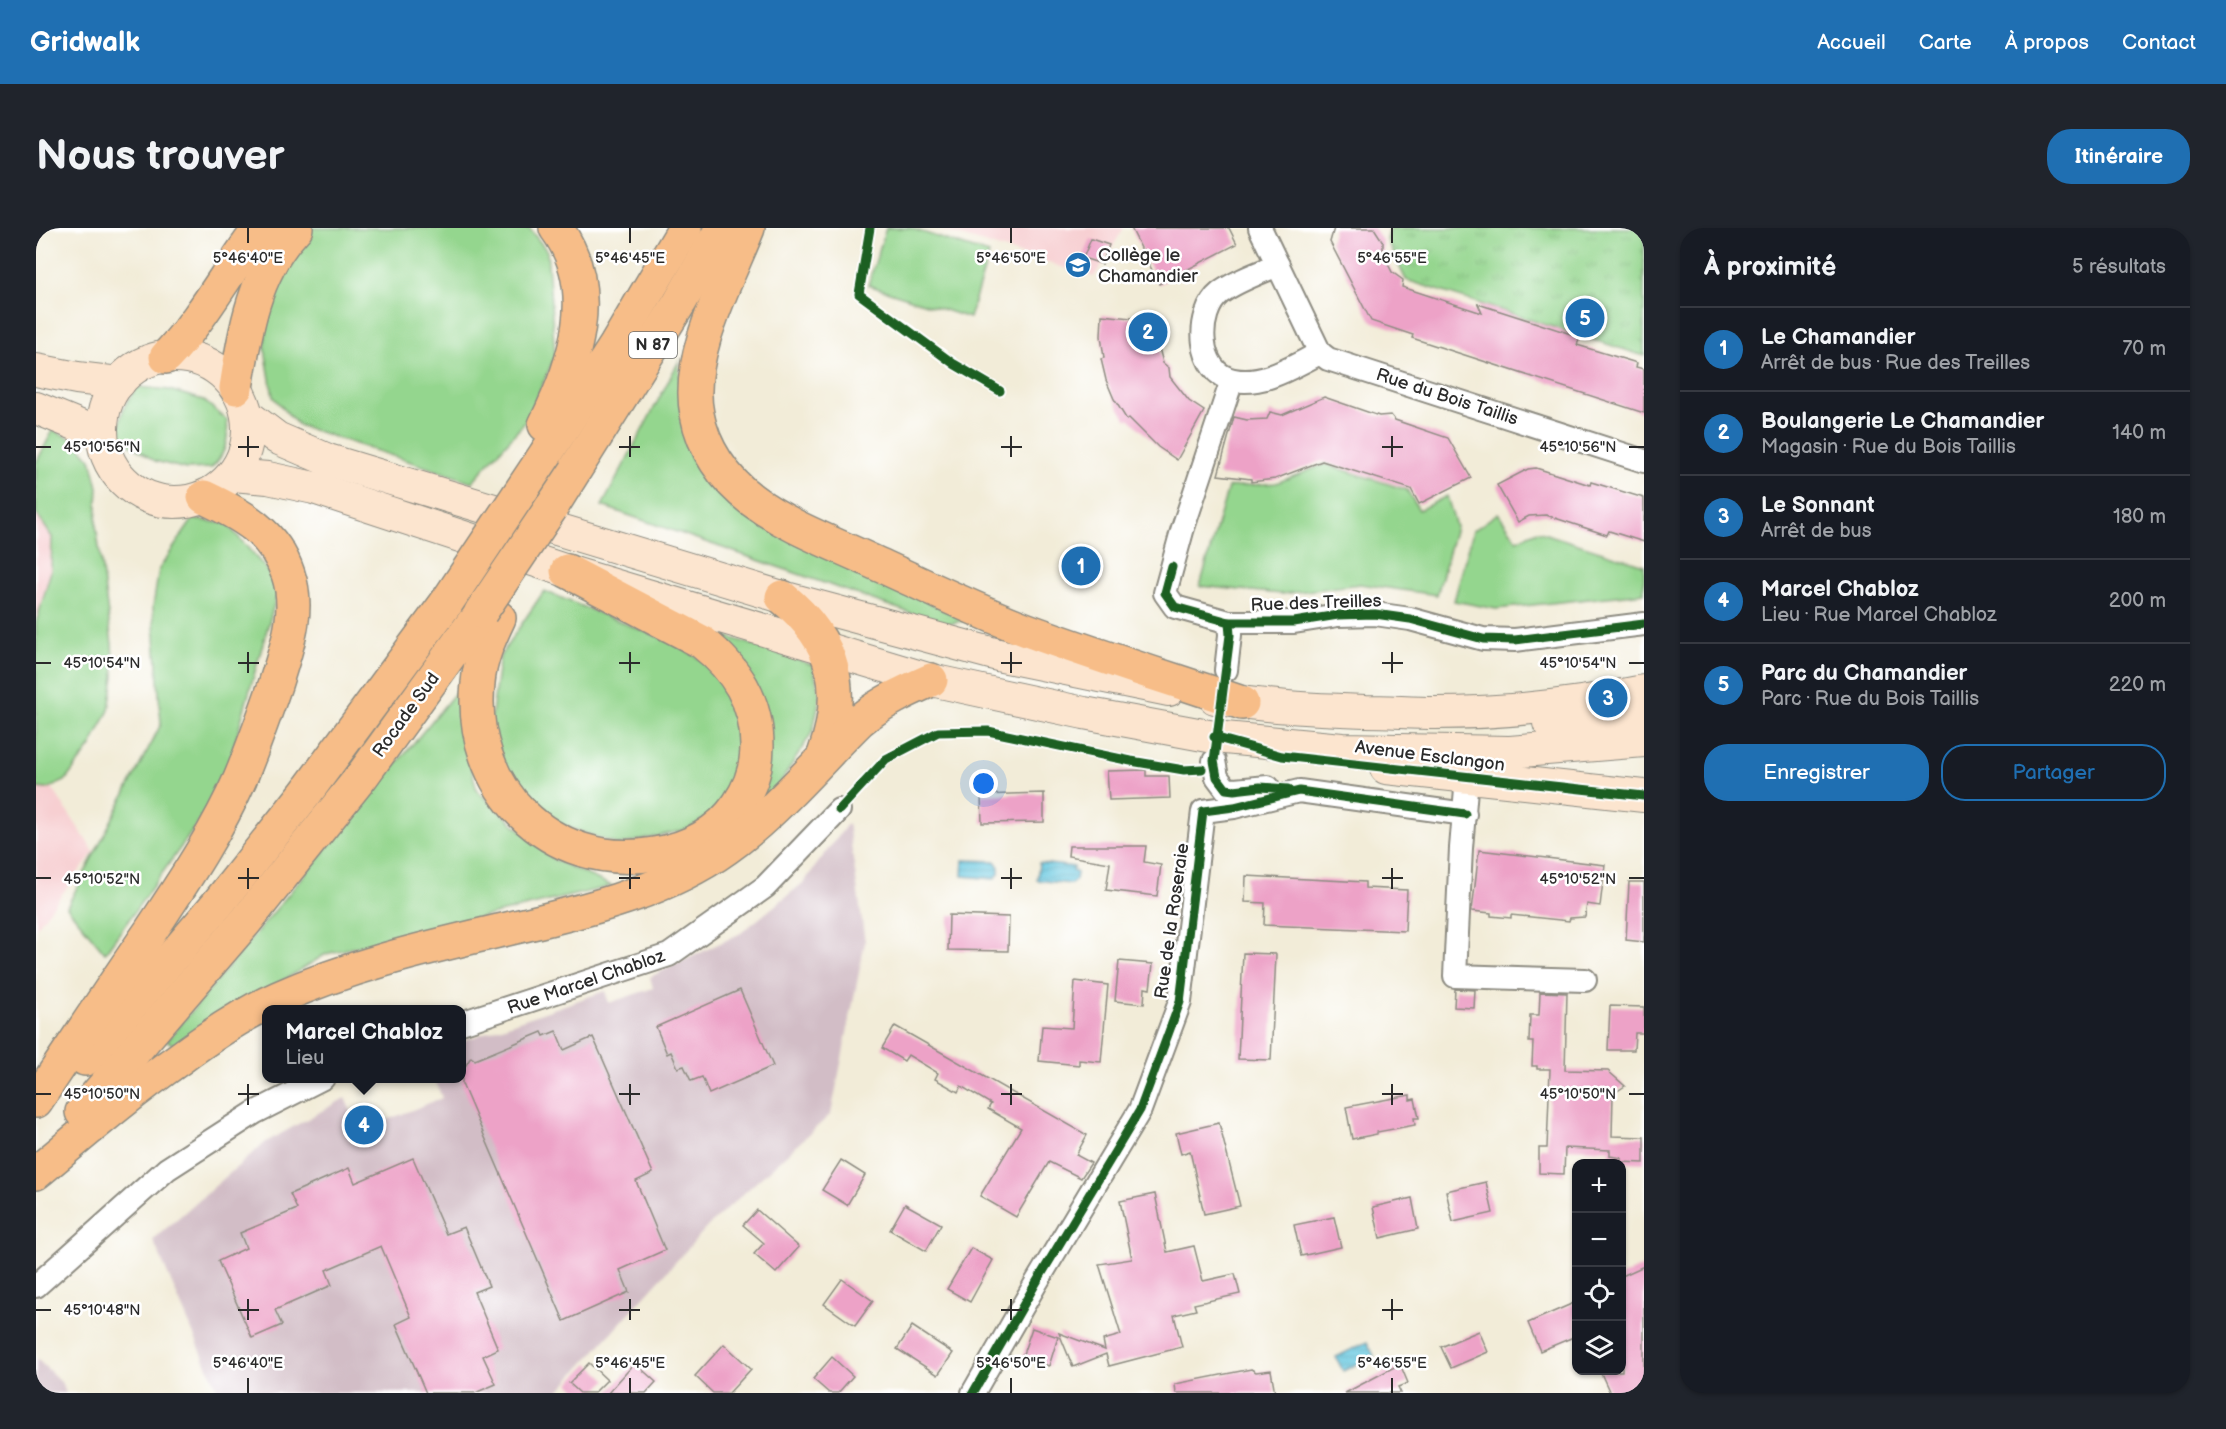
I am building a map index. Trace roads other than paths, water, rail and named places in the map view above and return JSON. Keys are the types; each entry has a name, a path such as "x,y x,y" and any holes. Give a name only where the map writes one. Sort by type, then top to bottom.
{"highway":[{"path":"166,357 181,342 260,228"},
{"path":"242,402 245,333 255,298 265,272 278,250 296,228"},
{"path":"541,450 578,338 581,316 577,275 570,253 556,228"},
{"name":"Rocade Sud","path":"36,1114 132,1006 220,901 312,785 447,602 492,536 541,450 616,345 685,228"},
{"name":"Rocade Sud","path":"36,1162 111,1080 246,921 490,615 551,508 680,302 722,228"},
{"path":"748,228 705,335 696,362 694,379 696,413 701,428 709,448 729,480 752,500 787,522 969,606 1027,630 1242,703"},
{"path":"36,1101 192,869 215,828 243,770 262,722 291,632 294,612 292,593 289,576 281,557 273,545 250,522 237,512 204,497"},
{"path":"490,615 478,681 478,723 483,746 495,779 518,810 544,833 562,842 578,849 613,857 666,852 685,846 711,833 732,814 743,798 755,767 758,752 756,718 744,686 719,655 702,642 567,571"},
{"path":"782,597 796,609 825,648 836,687 833,730 823,757"},
{"path":"264,1005 308,985 358,969 424,949 557,918 613,902 668,881 717,854 753,828 860,720 878,706 931,680"},
{"path":"36,1173 136,1089 212,1034 262,1006"}],"main road":[{"path":"242,402 248,436 243,457 233,475 204,497 173,502 154,500 136,492 122,480 111,464 102,435 103,416 118,382 132,370 148,361 183,356 213,366 226,376 242,402 278,438 328,460 782,597 1002,656 1102,678 1242,703 1329,710 1435,713 1534,723 1610,723 1644,720"},
{"path":"36,370 77,378 118,382"},
{"path":"36,408 102,435"},
{"path":"233,475 268,478 314,488 567,571 931,680 1084,713 1214,749 1510,752 1644,741"},
{"path":"1435,713 1534,708 1644,691"},
{"name":"Avenue Esclangon","path":"1214,749 1644,796"}],"street":[{"path":"1260,228 1278,265 1320,353 1267,379 1233,380 1215,369 1205,353 1202,334 1212,301 1221,292 1278,265"},
{"name":"Rue du Bois Taillis","path":"1320,353 1328,359 1644,461"},
{"name":"Rue des Treilles","path":"1233,380 1182,531 1165,593 1175,607 1229,622 1294,622 1338,615 1375,614 1410,619 1483,639 1515,640 1644,624"},
{"path":"1226,670 1229,622"},
{"path":"1214,749 1217,777 1226,789 1274,788 1299,791"},
{"path":"1467,777 1455,976 1585,981"},
{"name":"Rue de la Roseraie","path":"973,1393 1036,1282 1140,1110 1180,1002 1203,811 1234,807 1299,791 1464,814"},
{"name":"Rue Marcel Chabloz","path":"466,1022 669,955 765,887 839,810"},
{"path":"36,1286 167,1169 254,1113 313,1083"}],"water":[{"path":"963,860 995,861 999,867 999,874 994,879 962,876"},
{"path":"1039,863 1074,867 1073,871 1077,873 1076,880 1071,884 1037,880"},
{"path":"1367,1342 1374,1356 1343,1371 1336,1357"}],"place":[{"name":"Collège le Chamandier","path":"1078,265"},
{"name":"Parc du Chamandier","path":"1585,318"},
{"name":"Boulangerie Le Chamandier","path":"1148,332"},
{"name":"Le Chamandier","path":"1081,566"},
{"name":"Le Sonnant","path":"1608,698"},
{"name":"Marcel Chabloz","path":"364,1125"}]}
